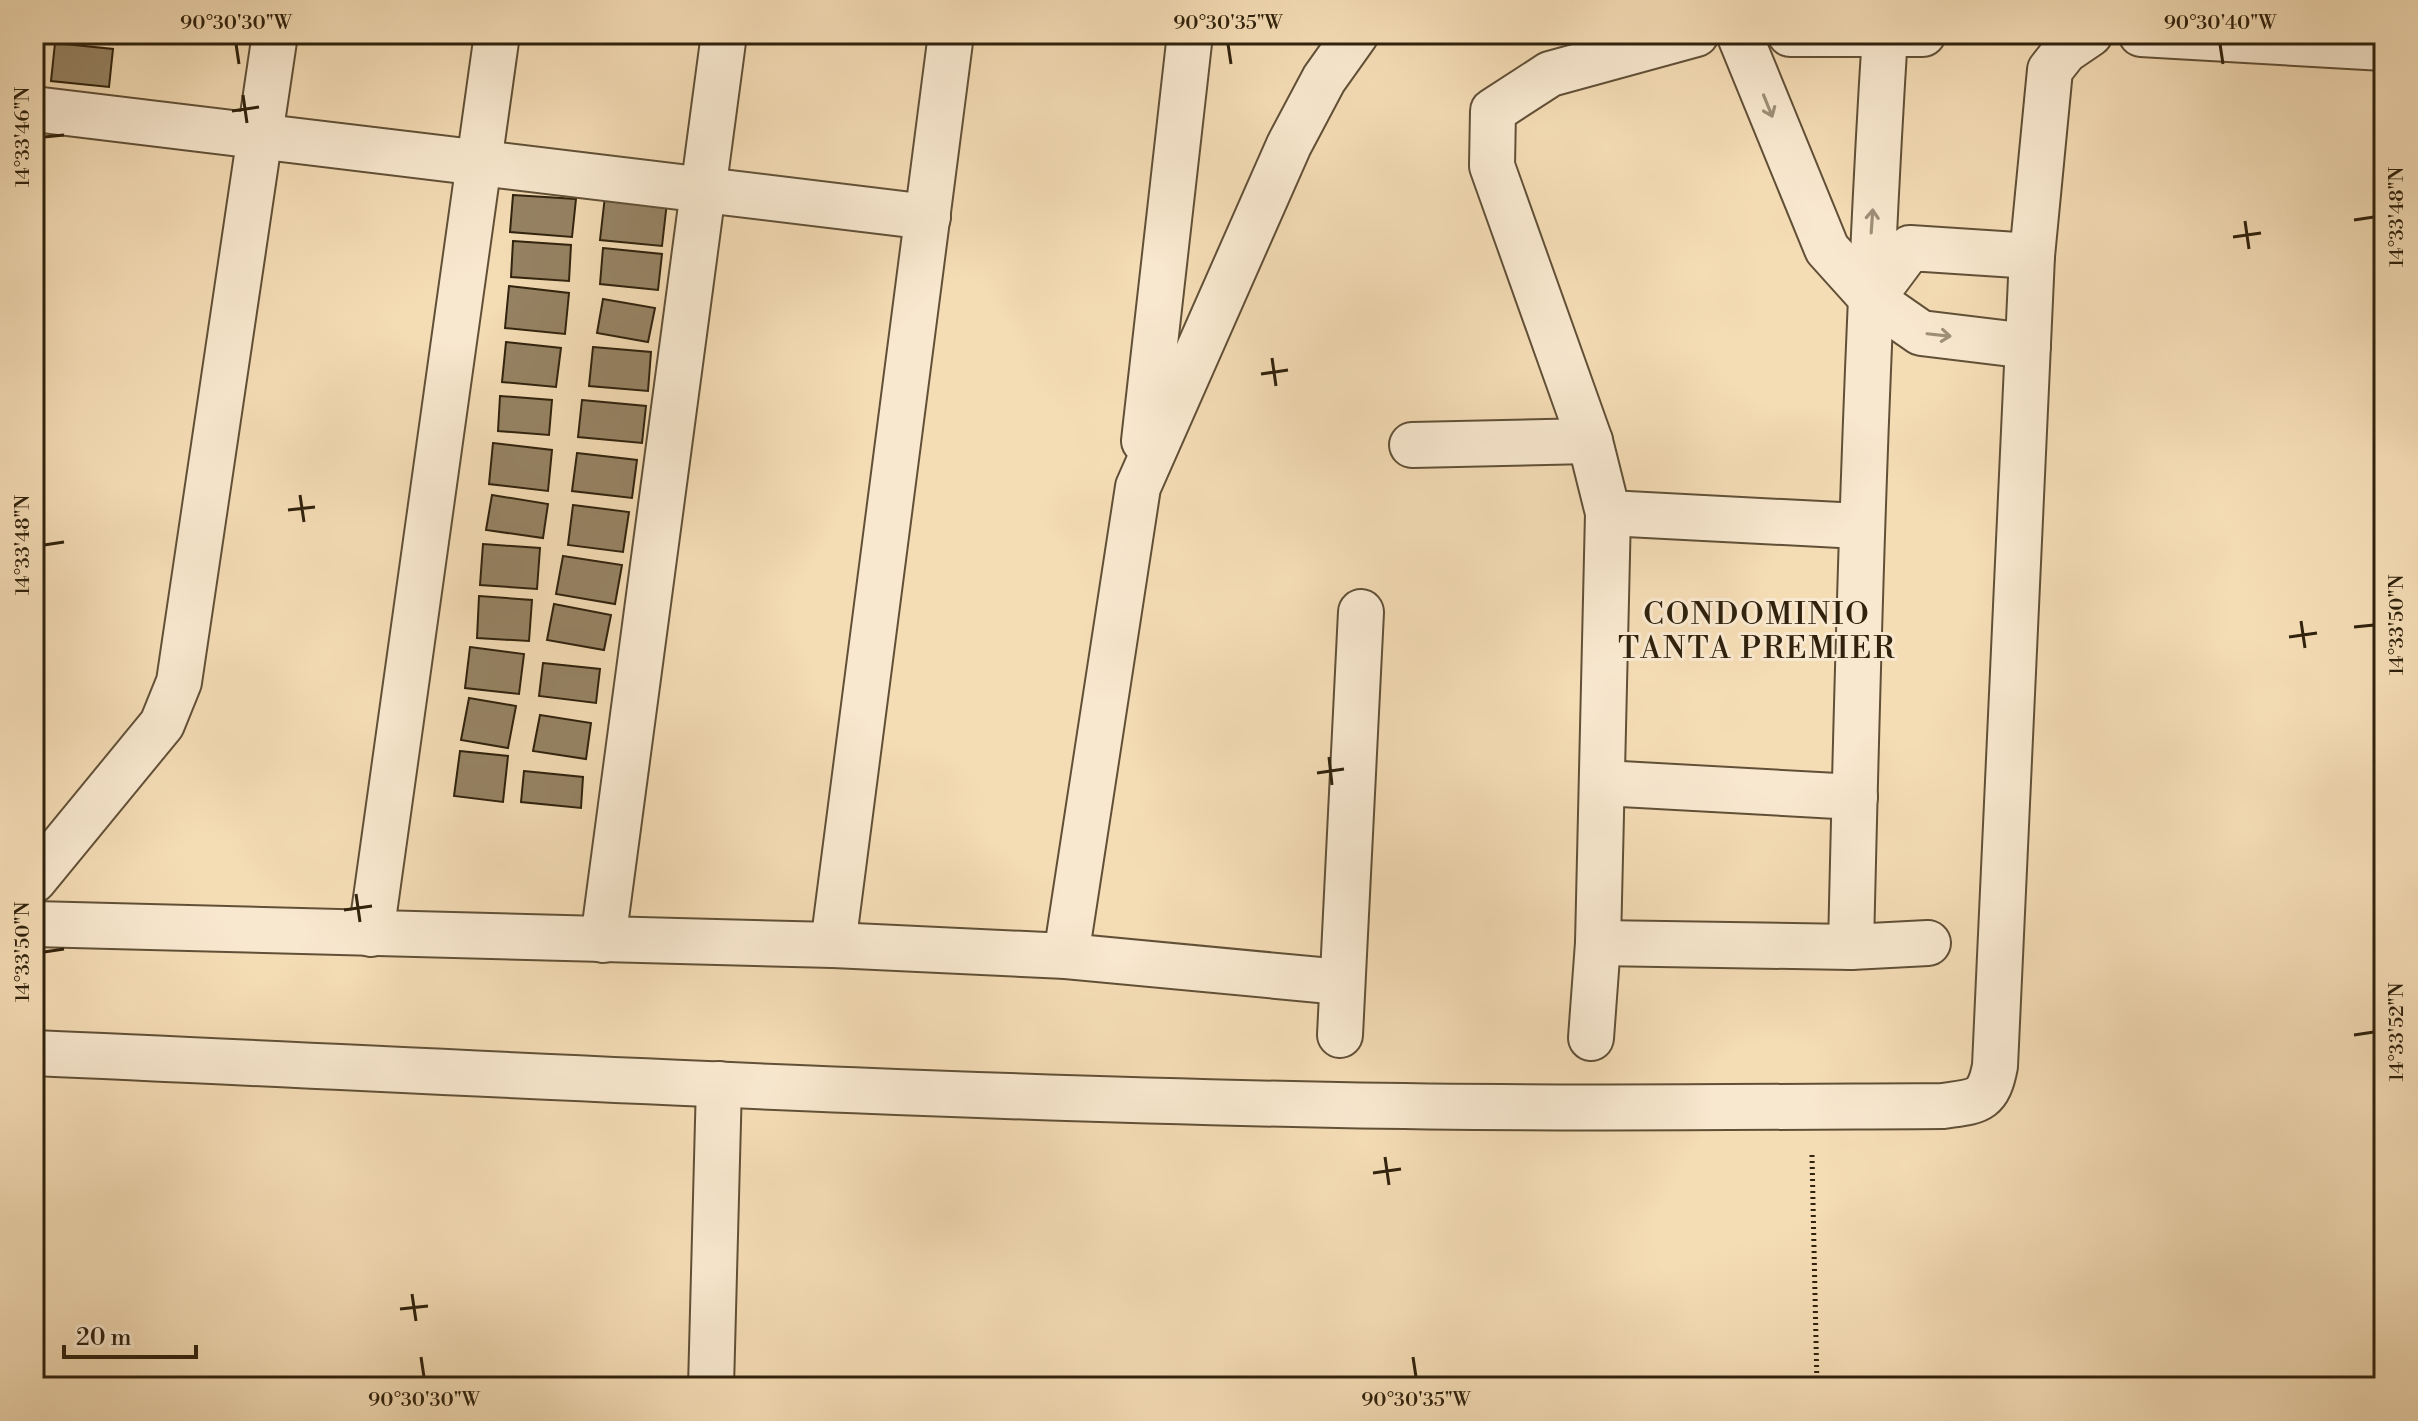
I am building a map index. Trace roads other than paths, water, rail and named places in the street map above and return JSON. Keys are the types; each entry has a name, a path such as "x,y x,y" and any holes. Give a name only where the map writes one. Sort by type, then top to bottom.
{"street":[{"path":"34,880 162,724 179,682 275,34"},
{"path":"371,934 497,34"},
{"path":"603,940 724,34"},
{"path":"833,945 951,34"},
{"path":"1066,956 1138,487 1190,34"},
{"path":"1138,487 1289,145 1324,79 1356,34"},
{"path":"1591,1038 1598,943 1608,513 1590,441 1492,166 1493,111 1550,74 1696,34"},
{"path":"1739,34 1827,249 1872,299 1921,333 2028,346"},
{"path":"1790,34 1923,34"},
{"path":"1851,947 1859,526 1872,299 1871,242 1885,34"},
{"path":"34,1053 719,1084 1319,1105 1517,1108 1943,1106 1982,1098 1991,1089 1995,1066 2032,256 2050,70 2065,51 2090,34"},
{"path":"2141,34 2384,48"},
{"path":"34,109 928,217"},
{"path":"1872,299 1910,248 2032,256"},
{"path":"1412,445 1590,441"},
{"path":"1608,513 1859,526"},
{"path":"1340,1035 1361,612"},
{"path":"1603,783 1855,797"},
{"path":"34,924 833,945 1066,956 1341,982"},
{"path":"1598,943 1851,947 1928,943"},
{"path":"711,1387 719,1084"}],"district":[{"name":"CONDOMINIO TANTA PREMIER","path":"1757,631"}]}
